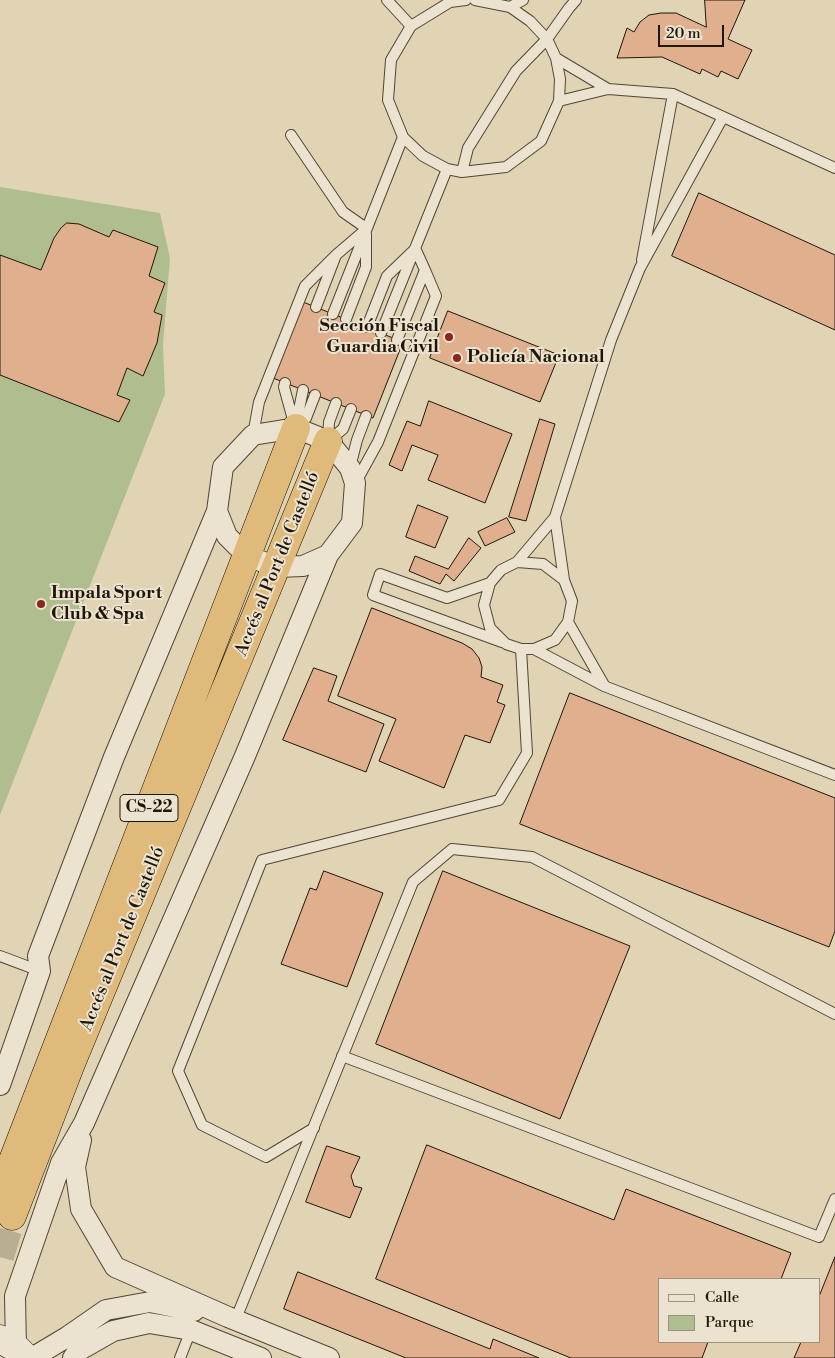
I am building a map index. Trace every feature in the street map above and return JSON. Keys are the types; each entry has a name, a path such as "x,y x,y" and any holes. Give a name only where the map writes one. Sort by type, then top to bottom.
{"highway":[{"name":"Accés al Port de Castelló","path":"6,1205 50,1060 296,428"},
{"name":"Accés al Port de Castelló","path":"6,1205 74,1057 328,441"}],"street":[{"path":"0,1085 40,971 38,956 114,757 217,511 223,467 253,435 296,428 328,441 353,475 352,523 328,555 245,756 84,1124 61,1163 15,1296 19,1351 67,1337 106,1310 150,1302 232,1319"},
{"path":"217,511 228,536 247,556 276,567 303,566 328,555"},
{"path":"84,1124 75,1167 81,1209 114,1267 232,1319 329,1358"},
{"path":"73,1358 78,1351 113,1331 149,1323 191,1330 261,1358"}],"lane":[{"path":"387,0 411,26"},
{"path":"466,0 448,1 411,26 391,60 388,100 403,137 422,156 447,169 462,172 506,167 541,141 559,100 560,79 556,58 546,40 530,21 510,7 475,0"},
{"path":"510,7 523,0"},
{"path":"462,172 468,148 516,71 546,40 576,0"},
{"path":"556,58 608,89"},
{"path":"559,100 608,89 673,94 835,168"},
{"path":"640,268 673,94"},
{"path":"506,644 490,628 484,605 490,583 501,570 517,562 555,517 611,340 640,268 723,117"},
{"path":"291,135 343,212 366,228"},
{"path":"333,314 403,137"},
{"path":"381,334 447,169"},
{"path":"253,435 259,402 305,286 366,228"},
{"path":"346,319 366,268 366,228"},
{"path":"353,475 378,442 436,296 415,248"},
{"path":"366,327 387,276 415,248"},
{"path":"316,307 336,255"},
{"path":"397,340 425,270"},
{"path":"286,383 284,387 296,428"},
{"path":"296,428 302,390"},
{"path":"296,428 306,418 316,395"},
{"path":"328,441 329,422 336,403"},
{"path":"328,441 343,429 351,410"},
{"path":"353,475 357,440 366,416"},
{"path":"490,583 447,598 380,574 373,595 521,649 534,649 555,640 568,622 572,601 564,580 555,517"},
{"path":"517,562 543,564 564,580"},
{"path":"568,622 604,686"},
{"path":"314,1128 266,1157 202,1126 178,1071 262,860 498,800 527,753 521,649"},
{"path":"534,649 604,686 835,775"},
{"path":"232,1319 314,1128 413,882 452,848 532,857 835,1014"},
{"path":"0,956 40,971"},
{"path":"342,1056 819,1237 835,1199"},
{"path":"180,1358 191,1330"}],"green space":[{"name":"Impala Sport Club & Spa","path":"0,187 160,213 170,258 163,345 165,394 0,815"}],"building":[{"path":"705,0 745,0 728,39 752,50 738,79 721,71 718,77 702,69 700,74 662,57 617,58 627,28 634,32 640,22 649,15 676,13 706,27"},
{"path":"699,193 835,255 835,330 672,256"},
{"path":"67,223 79,224 109,237 113,230 158,247 149,276 165,283 154,312 162,315 157,343 143,376 127,368 117,395 130,400 119,422 0,375 0,255 41,270 54,238"},
{"path":"303,302 403,342 373,418 273,378"},
{"path":"448,311 559,355 540,402 430,358"},
{"path":"429,401 512,434 485,503 428,480 438,455 412,445 402,471 389,465 407,421 420,426"},
{"path":"540,419 555,424 526,521 509,517"},
{"path":"418,505 448,517 435,548 406,537"},
{"path":"507,518 515,532 485,546 478,532"},
{"path":"469,538 481,548 454,581 446,574 440,584 409,571 415,556 448,569"},
{"path":"372,608 462,643 472,649 479,658 482,667 481,677 503,685 497,702 505,705 490,743 465,735 444,788 379,761 396,719 338,696"},
{"path":"314,668 337,676 328,701 384,724 366,772 283,740"},
{"path":"570,693 835,798 835,931 829,947 520,824"},
{"path":"324,871 383,893 347,987 281,964 310,888 316,890"},
{"path":"443,871 630,946 560,1119 376,1044"},
{"path":"427,1145 614,1220 626,1189 791,1253 781,1278 658,1278 658,1343 708,1343 702,1358 571,1358 376,1279"},
{"path":"327,1146 360,1157 351,1176 354,1186 362,1188 350,1218 306,1202"},
{"path":"835,1257 835,1358 794,1358 801,1343 820,1343 820,1294"},
{"path":"298,1272 490,1349 493,1339 539,1358 406,1358 284,1309"}],"tunnel":[{"path":"0,1257 12,1216"}],"place":[{"name":"Sección Fiscal Guardia Civil","path":"449,337"},
{"name":"Policía Nacional","path":"457,358"},
{"name":"Impala Sport Club & Spa","path":"41,604"}]}
